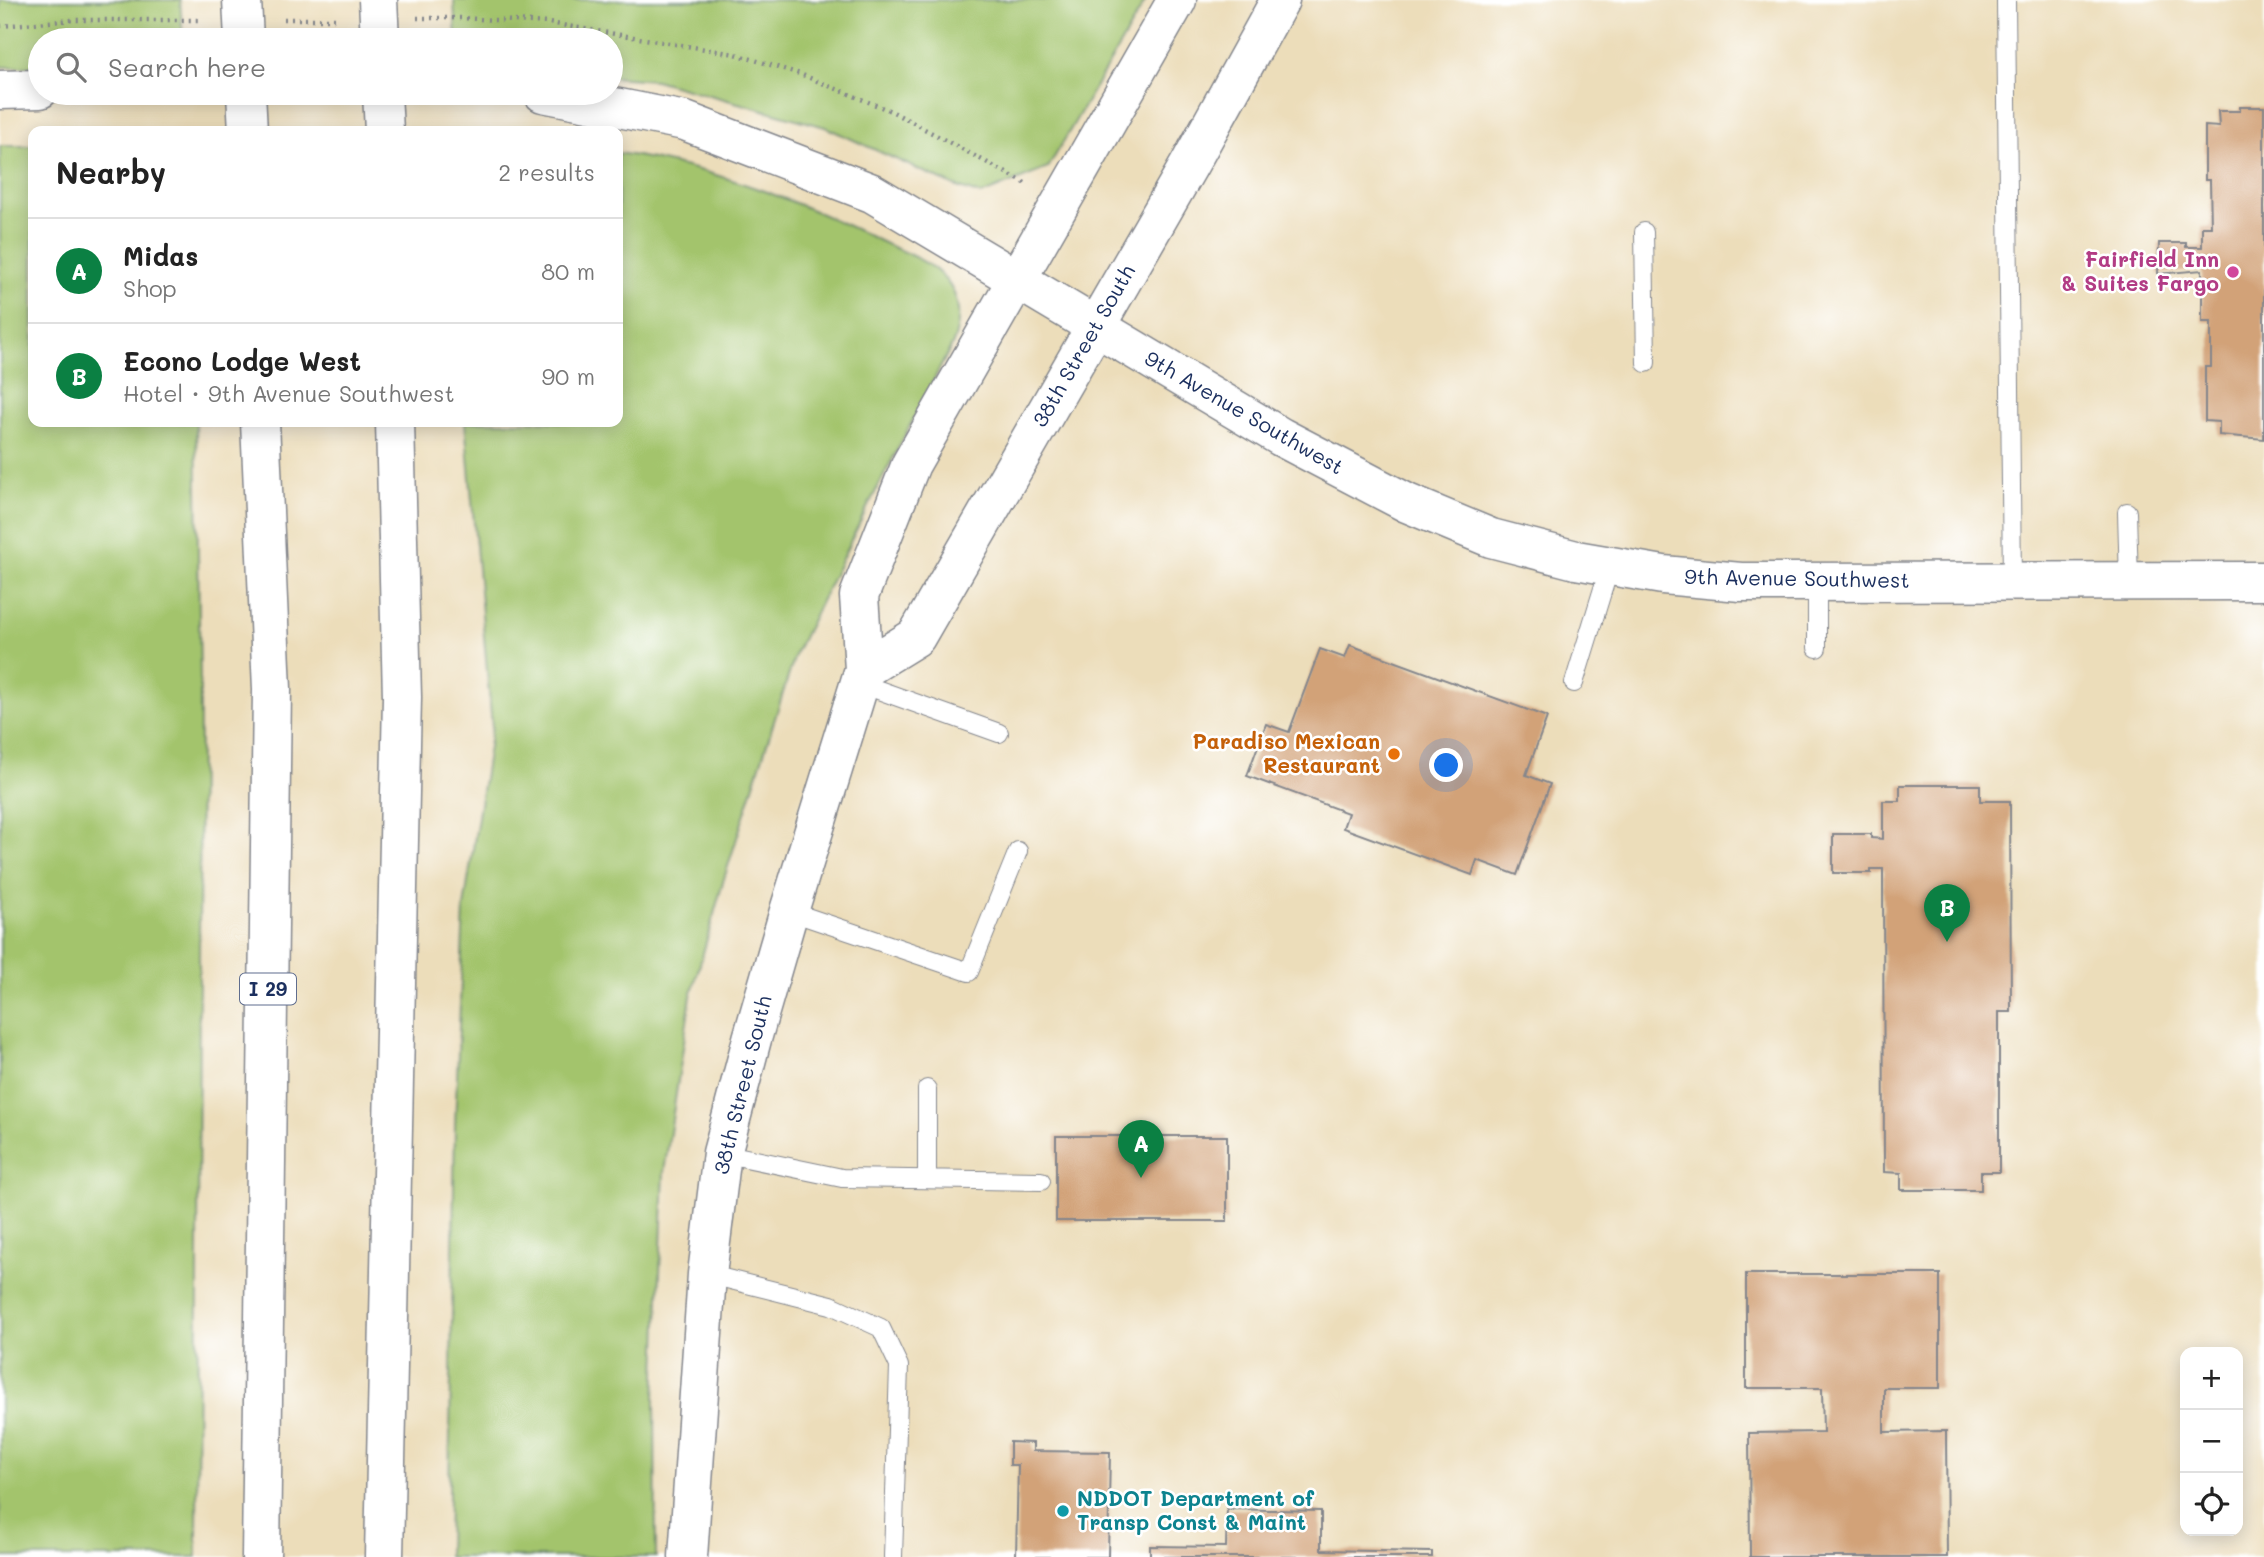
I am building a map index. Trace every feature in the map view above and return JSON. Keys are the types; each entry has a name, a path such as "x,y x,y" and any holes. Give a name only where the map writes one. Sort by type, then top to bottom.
{"main road":[{"path":"242,0 243,28"},
{"name":"38th Street South","path":"688,1557 707,1274 722,1153 789,911 862,676 859,597 911,464 1177,0"},
{"name":"38th Street South","path":"862,676 916,637 1189,165 1280,0"},
{"path":"0,90 28,89"},
{"path":"247,105 248,126"},
{"path":"383,105 384,126"},
{"name":"9th Avenue Southwest","path":"603,105 685,121 872,193 1281,438 1407,503 1491,538 1610,566 1663,575 1741,582 2264,581"},
{"name":"I 29","path":"260,427 272,689 261,1557"},
{"path":"384,1557 402,697 396,427"}],"lane":[{"path":"2006,0 2011,583"},
{"path":"1644,232 1646,363"},
{"path":"2127,512 2129,582"},
{"path":"1574,683 1610,566"},
{"path":"1817,582 1817,648"},
{"path":"862,676 999,733"},
{"path":"789,911 969,972 1018,850"},
{"path":"927,1089 927,1179"},
{"path":"722,1153 842,1178 1041,1181"},
{"path":"707,1274 831,1305 881,1328 900,1366 893,1557"}],"path":[{"path":"279,19 460,18 550,23 580,28"},
{"path":"0,26 73,20 209,20"},
{"path":"623,35 735,54 800,74 893,112 1028,185"}],"green space":[{"path":"0,0 180,0 182,28 28,28 28,67 0,67"},
{"path":"454,0 1146,0 1048,168 981,195 957,187 825,127 655,80 623,78 623,28 455,28"},
{"path":"0,146 28,146 28,427 196,427 200,680 197,1557 0,1557"},
{"path":"623,154 687,167 787,200 915,257 937,271 949,284 958,308 954,341 796,652 723,882 691,996 664,1172 655,1400 656,1557 448,1557 455,1125 464,907 492,727 465,427 623,427"}],"building":[{"name":"Fairfield Inn & Suites Fargo","path":"2240,107 2264,107 2264,439 2219,435 2219,422 2205,421 2205,367 2211,367 2211,322 2202,322 2202,270 2158,274 2159,243 2186,243 2186,247 2202,247 2202,227 2211,227 2210,180 2205,180 2205,126 2219,127 2218,111 2240,111"},
{"name":"Paradiso Mexican Restaurant","path":"1350,645 1547,717 1526,775 1550,784 1517,875 1477,860 1472,875 1343,828 1348,813 1247,776 1266,724 1289,732 1320,649 1345,658"},
{"path":"1900,785 1980,785 1980,801 2010,801 2011,1012 1999,1012 1999,1172 1981,1172 1981,1190 1901,1190 1901,1173 1884,1172 1883,869 1871,869 1871,873 1833,873 1833,834 1871,834 1871,838 1883,839 1883,801 1900,801"},
{"path":"1056,1136 1227,1136 1227,1221 1056,1221"},
{"path":"1746,1274 1940,1274 1940,1388 1884,1388 1884,1432 1946,1431 1947,1557 1750,1557 1749,1433 1823,1432 1822,1388 1746,1388"},
{"name":"NDDOT Department of Transp Const & Maint","path":"1010,1442 1033,1443 1033,1451 1110,1452 1108,1557 1016,1557 1018,1465 1010,1465"},
{"name":"NDDOT Department of Transp Const & Maint","path":"1227,1509 1321,1511 1321,1550 1432,1552 1432,1557 1150,1557 1150,1546 1226,1547"}],"place":[{"name":"Fairfield Inn & Suites Fargo","path":"2233,272"},
{"name":"Paradiso Mexican Restaurant","path":"1394,754"},
{"name":"Econo Lodge West","path":"1947,942"},
{"name":"Midas","path":"1141,1178"},
{"name":"NDDOT Department of Transp Const & Maint","path":"1063,1511"}]}
